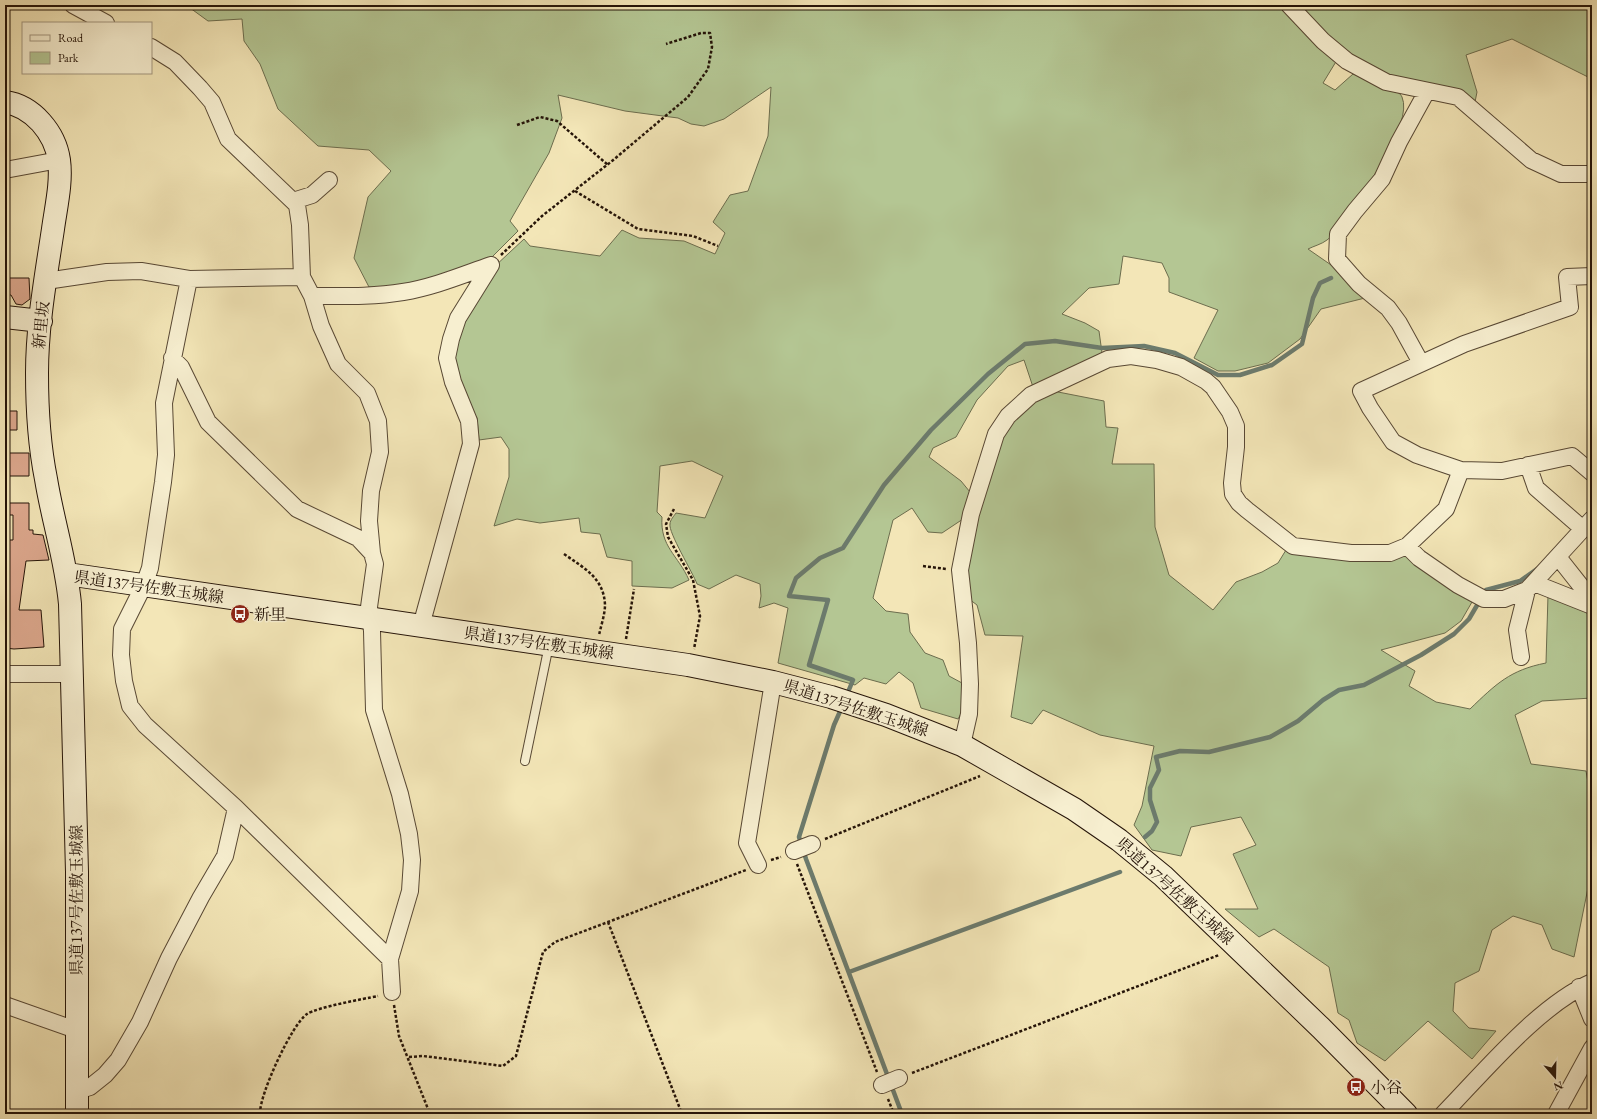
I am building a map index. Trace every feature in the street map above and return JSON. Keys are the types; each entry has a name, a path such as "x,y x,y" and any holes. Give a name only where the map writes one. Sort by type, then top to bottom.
{"main road":[{"name":"新里坂","path":"5,102 19,106 44,124 55,144 59,160 60,177 41,322 37,370 40,436 46,480 67,574"},
{"path":"5,317 41,322"},
{"name":"県道137号佐敷玉城線","path":"77,1114 77,872 72,674 67,574 691,666 773,682 844,701 962,745 1074,809 1119,840 1163,876 1322,1028 1406,1114"}],"street":[{"path":"73,5 104,22"},
{"path":"1289,5 1322,41 1347,61 1386,82 1458,97 1531,160 1561,174 1592,174"},
{"path":"152,48 175,62 200,88 212,102 228,139 297,204 300,225 302,277 312,296 321,326 338,364 367,393 378,421 380,452 371,491 369,521 372,553 375,564 369,601 369,618 372,631 374,710 400,794 409,834 412,860 410,891 390,959 392,992"},
{"path":"1421,363 1399,323 1388,308 1359,284 1337,259 1338,234 1382,179 1399,142 1427,91"},
{"path":"5,170 59,160"},
{"path":"293,201 312,195 329,180"},
{"path":"312,296 403,292 440,283 491,265"},
{"path":"421,626 471,444 470,421 453,382 447,358 458,318 491,265"},
{"path":"46,281 107,272 141,271 189,279 302,277"},
{"path":"1592,276 1567,277 1570,307 1464,344 1361,391 1393,442 1417,455 1461,470 1502,471 1572,456 1592,473"},
{"path":"189,279 164,403 166,455 164,482 150,568 144,585 122,629 124,681 130,706 145,725 236,808 390,959"},
{"path":"962,745 969,714 970,684 968,643 960,570 970,514 996,434 1008,416 1031,395 1108,359 1131,356 1157,360 1181,368 1206,381 1213,387 1230,412 1236,426 1232,483 1233,494 1239,503 1247,510 1294,546 1351,554 1390,553 1408,546 1446,509 1461,470"},
{"path":"172,358 181,367 208,422 297,509 358,538 372,553"},
{"path":"1521,656 1517,630 1531,587 1558,557 1582,524 1536,488 1528,465"},
{"path":"1408,546 1419,558 1479,596 1504,599 1531,587 1592,606"},
{"path":"1558,557 1592,600"},
{"path":"5,674 72,674"},
{"path":"758,865 747,843 773,682"},
{"path":"77,1091 90,1087 105,1075 118,1060 133,1035 169,958 201,897 225,856 236,808"},
{"path":"793,852 812,844"},
{"path":"1443,1114 1515,1040 1550,1008 1585,985 1592,1019"},
{"path":"5,1005 76,1030"},
{"path":"1556,1114 1592,1048"},
{"path":"883,1084 899,1078"}],"lane":[{"path":"525,761 549,644"}],"path":[{"path":"491,265 542,216 608,165 688,97 708,69 712,47 710,33 701,33 666,44"},
{"path":"517,125 540,116 557,121 608,165"},
{"path":"575,191 638,229 693,236 718,246"},
{"path":"674,509 666,524 668,536 693,580 700,616 691,666"},
{"path":"564,554 592,574 602,589 605,606 596,652"},
{"path":"923,566 960,570"},
{"path":"624,656 634,589"},
{"path":"812,844 970,781 984,772 990,760"},
{"path":"409,1057 423,1056 502,1066 516,1056 544,952 554,942 793,852 894,1114"},
{"path":"608,922 682,1114"},
{"path":"899,1078 1219,955 1225,951 1231,941"},
{"path":"260,1114 260,1106 277,1062 299,1020 309,1013 392,992 399,1036 409,1057 430,1114"}],"green space":[{"path":"186,5 1282,5 1337,60 1323,83 1335,90 1353,74 1395,90 1402,97 1404,109 1393,141 1384,159 1362,194 1330,238 1323,243 1308,249 1334,267 1369,297 1321,309 1300,339 1268,363 1235,371 1218,371 1194,358 1218,310 1169,292 1169,278 1162,263 1123,256 1119,284 1089,288 1062,314 1085,323 1099,331 1102,353 1033,387 1024,360 1008,366 977,400 956,437 933,448 929,457 961,481 970,492 963,519 942,533 928,532 912,508 893,520 873,598 886,611 908,614 910,632 925,653 943,660 949,676 962,683 962,712 958,719 921,708 913,683 899,672 886,684 864,678 855,685 778,663 788,608 774,603 759,608 761,596 760,584 736,575 709,589 697,584 670,528 671,520 676,513 705,518 723,476 692,461 660,466 657,512 662,517 662,527 667,544 685,571 689,580 672,588 632,586 632,561 607,557 600,534 581,532 579,518 540,523 517,519 494,526 509,477 509,449 501,437 479,440 477,418 463,397 453,361 456,336 494,267 524,239 530,246 600,256 622,230 639,238 684,241 715,254 725,233 713,222 730,195 748,191 768,136 771,87 724,119 704,126 691,124 678,118 625,111 558,95 562,118 549,153 510,221 518,231 488,261 395,288 369,287 354,258 368,197 391,171 369,150 318,146 278,109 260,64 244,41 242,19 208,21"},
{"path":"1298,5 1592,5 1592,79 1512,39 1466,55 1477,92 1475,102 1398,79 1362,62 1345,52 1329,39"},
{"path":"1053,391 1104,401 1106,427 1118,428 1112,464 1154,464 1155,527 1169,575 1213,610 1236,582 1262,572 1278,563 1286,550 1408,555 1472,602 1461,621 1445,633 1381,650 1415,671 1409,686 1436,702 1470,709 1504,679 1533,666 1546,663 1548,595 1592,614 1592,698 1542,701 1515,715 1531,764 1586,771 1592,806 1591,873 1574,957 1552,949 1542,925 1513,916 1492,930 1479,971 1455,983 1453,1011 1469,1028 1496,1031 1472,1059 1428,1021 1385,1061 1357,1043 1349,1020 1338,1013 1329,967 1274,929 1259,937 1225,909 1258,909 1233,854 1256,845 1241,817 1191,827 1181,856 1152,850 1134,825 1142,806 1154,746 1100,735 1043,710 1032,724 1011,717 1023,636 985,635 977,605 969,599 967,569 976,513 1003,437 1015,418 1035,399"}],"building":[{"path":"5,278 29,278 30,299 22,305 16,304 11,295 5,295"},
{"path":"5,411 17,411 17,430 5,430"},
{"path":"5,453 29,453 29,476 5,476"},
{"path":"5,503 29,503 29,530 33,530 33,534 43,535 49,560 26,561 19,610 41,610 44,647 14,649 5,648 5,540 13,540 13,515 5,515"}],"waterway":[{"path":"846,697 853,680 809,665 828,600 789,596 796,578 820,558 843,548 884,485 931,430 988,374 1025,344 1055,341 1102,348 1144,346 1175,353 1218,375 1240,375 1272,365 1302,344 1313,298 1320,283 1331,278"},
{"path":"1145,837 1152,831 1157,822 1150,800 1150,788 1159,770 1156,757 1180,751 1209,752 1270,737 1298,721 1323,700 1339,690 1364,685 1421,655 1454,634 1469,619 1486,590 1520,581 1537,569"},
{"path":"842,707 834,725 799,837 902,1114"},
{"path":"849,972 1120,872"}],"place":[{"name":"新里","path":"240,614"},
{"name":"小谷","path":"1356,1087"}]}
